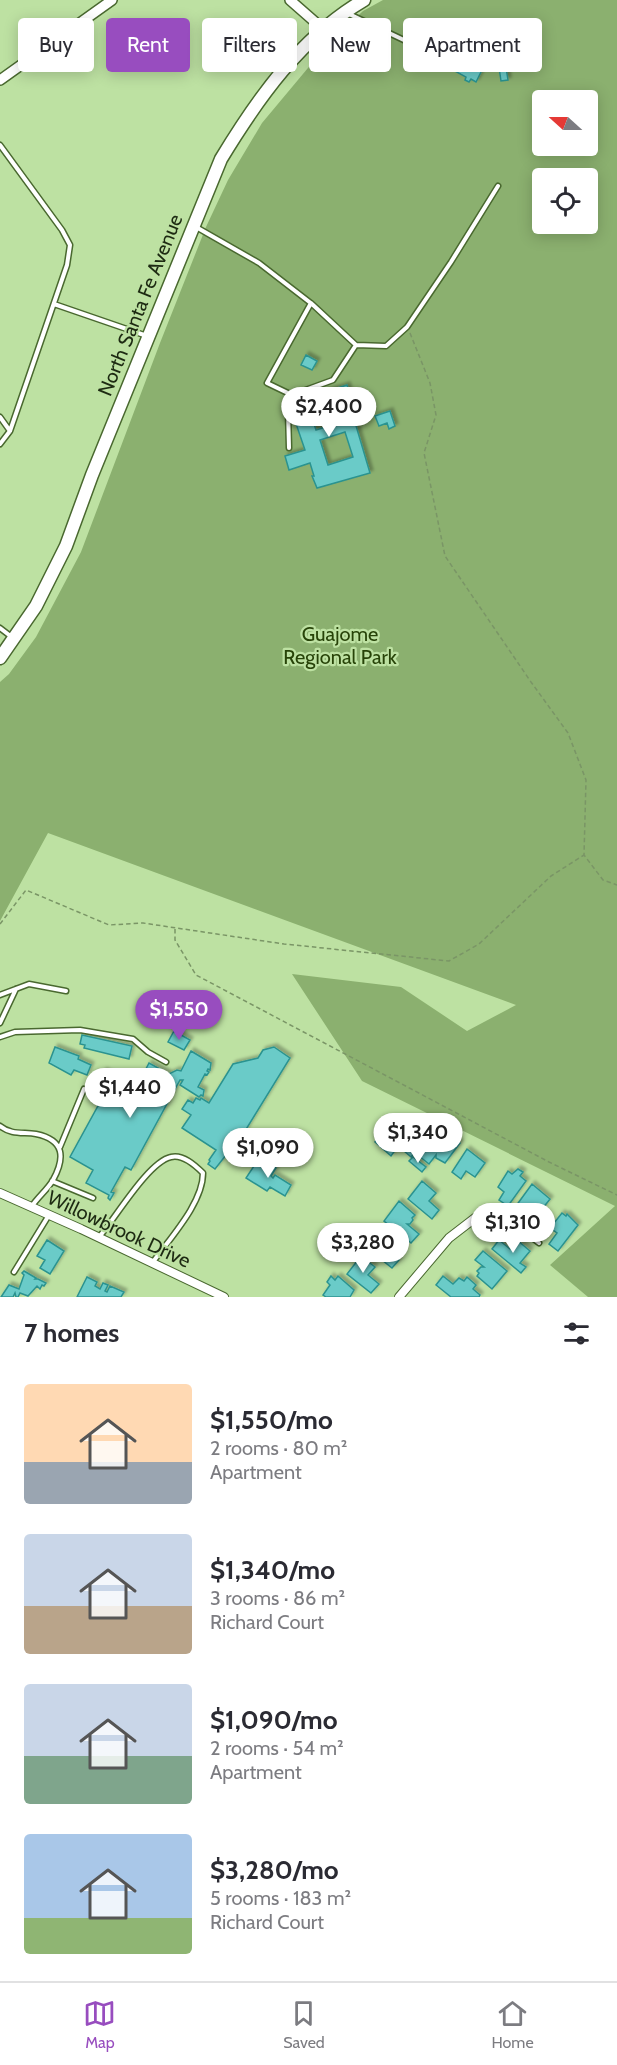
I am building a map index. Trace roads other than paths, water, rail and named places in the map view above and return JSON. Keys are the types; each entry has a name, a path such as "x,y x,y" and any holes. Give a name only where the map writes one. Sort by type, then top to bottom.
{"main road":[{"name":"North Santa Fe Avenue","path":"336,18 364,0"},
{"name":"North Santa Fe Avenue","path":"2,653 36,606 66,546 92,475 221,159 243,121 290,60 309,42"}],"street":[{"path":"0,80 112,0"},
{"path":"290,0 310,18"},
{"name":"Willowbrook Drive","path":"0,1193 224,1297"},
{"path":"399,1297 449,1238 475,1218"}],"lane":[{"path":"344,11 403,39"},
{"path":"0,145 62,230 70,245 68,260 54,304 10,431 0,444"},
{"path":"193,225 259,263 311,303 356,345 387,345 407,327 498,186"},
{"path":"311,303 267,383 292,395 333,380 356,345"},
{"path":"54,304 148,336"},
{"path":"289,448 288,410 292,395"},
{"path":"0,417 10,431"},
{"path":"0,628 13,638"},
{"path":"0,995 29,984 66,992"},
{"path":"0,1023 16,989"},
{"path":"0,1037 15,1032 80,1030 133,1039 148,1052 166,1062"},
{"path":"32,1207 52,1181 62,1156 60,1147 84,1089"},
{"path":"0,1126 5,1131 37,1134 52,1140 60,1147"},
{"path":"99,1237 156,1166 170,1157 184,1158 203,1173 203,1184 179,1227 153,1263"},
{"path":"52,1181 93,1198"},
{"path":"14,1272 50,1215"},
{"path":"475,1218 492,1217 514,1221 539,1243"}],"park label":[{"name":"Guajome Regional Park","path":"340,646"}]}
